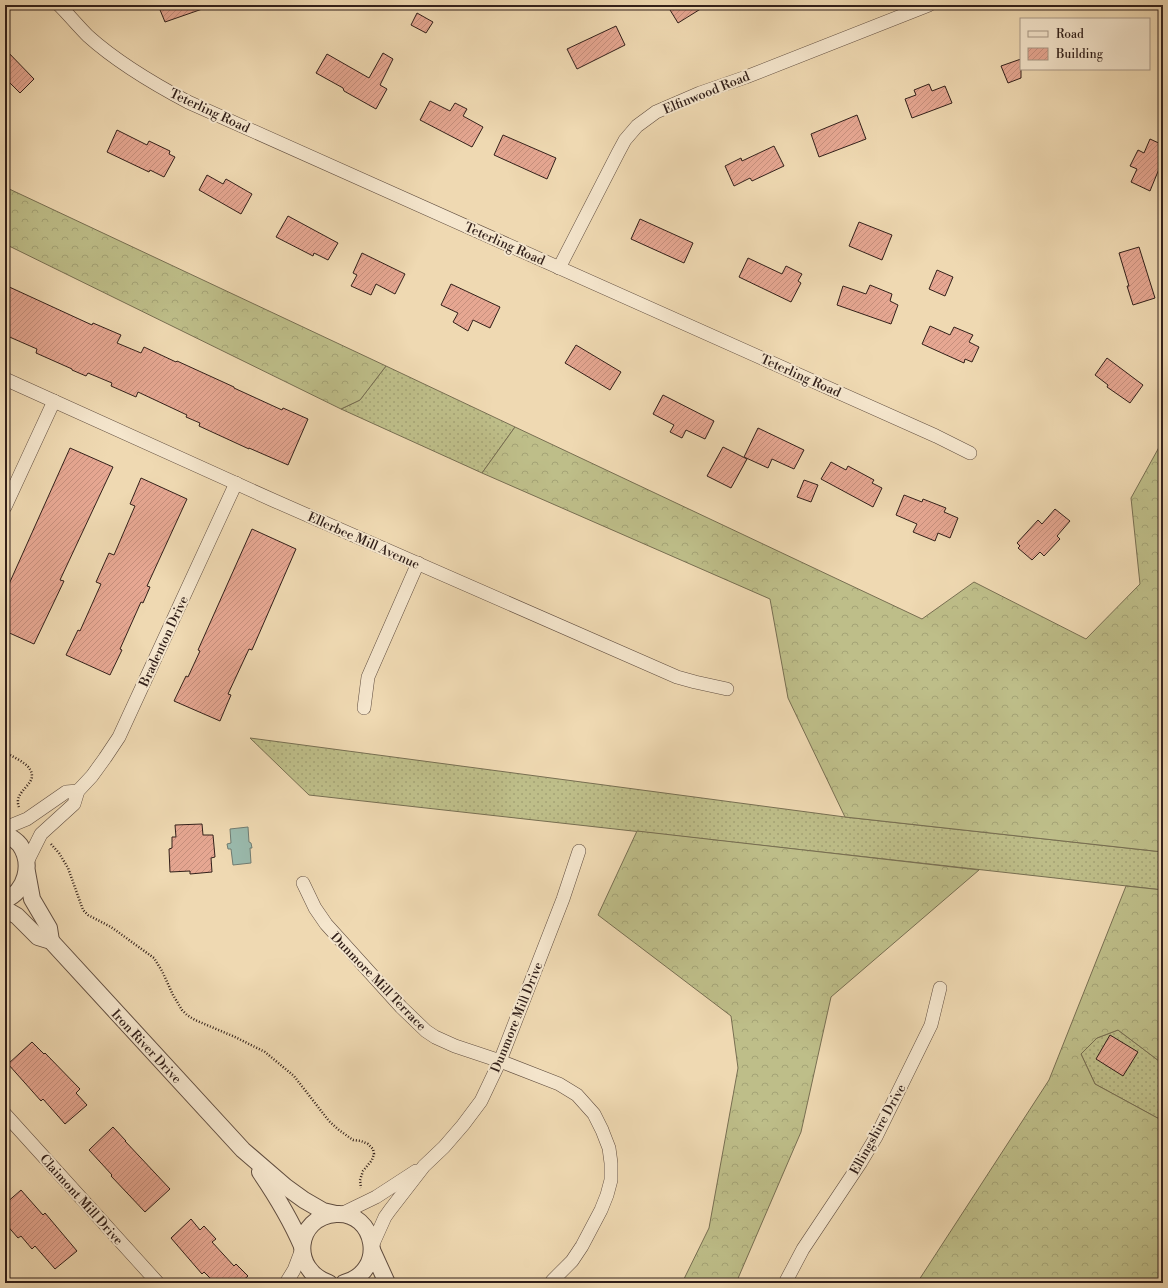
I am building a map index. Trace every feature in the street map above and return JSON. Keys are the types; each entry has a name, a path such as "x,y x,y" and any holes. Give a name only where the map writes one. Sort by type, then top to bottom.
{"street":[{"name":"Teterling Road","path":"59,5 88,36 120,62 152,83 188,102 936,436 970,453"},
{"name":"Elfinwood Road","path":"559,268 625,140 638,126 656,112 700,93 746,77 929,5"},
{"name":"Ellerbee Mill Avenue","path":"5,379 236,483 677,677 727,689"},
{"path":"5,507 54,401"},
{"name":"Bradenton Drive","path":"27,867 41,834 74,804 78,791 101,764 119,737 236,483"},
{"path":"364,708 368,677 418,563"},
{"path":"5,828 27,819 66,792 78,791"},
{"name":"Iron River Drive","path":"5,834 13,838 24,853 32,898 49,928 51,942"},
{"name":"Dunmore Mill Drive","path":"372,1248 388,1214 424,1166 444,1147 481,1101 500,1061 563,899 579,851"},
{"path":"5,900 21,888 25,880 27,867"},
{"name":"Dunmore Mill Terrace","path":"303,883 314,908 326,924 414,1021 426,1031 455,1046 500,1061 559,1084 576,1095 594,1114 609,1148 611,1180 601,1210 578,1253 552,1281"},
{"name":"Iron River Drive","path":"5,909 17,916 38,937 51,942 243,1150 277,1196 292,1222 302,1248 305,1264 310,1272 318,1279 328,1283"},
{"name":"Ellingshire Drive","path":"785,1283 803,1249 876,1137 931,1025 940,988"},
{"name":"Claimont Mill Drive","path":"5,1114 158,1283"},
{"name":"Iron River Drive","path":"243,1150 286,1187 304,1200 323,1211 350,1216 358,1221 370,1236 372,1248"},
{"name":"Dunmore Mill Drive","path":"339,1214 376,1197 424,1166"},
{"path":"286,1283 294,1270 302,1248 305,1234 310,1226 327,1215 339,1214"},
{"path":"344,1283 359,1276 366,1268 370,1260 372,1248"},
{"path":"372,1248 387,1283"}],"path":[{"path":"5,752 29,767 31,772 30,782 27,788 19,794 17,802 19,810"},
{"path":"50,842 60,853 68,868 83,910 88,915 111,927 154,958 175,999 187,1016 265,1052 294,1076 329,1121 339,1130 353,1140 368,1144 373,1149 374,1154 372,1160 363,1171 360,1180 362,1192"}],"green space":[{"path":"5,187 386,366 360,400 341,409 5,244"},
{"path":"386,366 515,427 482,473 341,409 360,400"},
{"path":"515,427 922,619 974,582 1086,639 1140,584 1131,498 1163,440 1163,852 845,817 788,698 770,599 482,473"},
{"path":"250,738 845,817 1163,852 1163,890 309,795"},
{"path":"637,831 979,870 831,997 801,1132 736,1283 682,1283 709,1228 738,1068 731,1016 598,915"},
{"path":"1126,886 1163,890 1163,1064 1118,1030 1097,1038 1081,1054 1095,1084 1163,1121 1163,1283 917,1283 1049,1080"},
{"path":"1118,1030 1163,1064 1163,1121 1095,1084 1081,1054 1097,1038"}],"shaded area":[{"path":"248,827 249,842 251,843 252,848 250,848 251,863 233,865 231,849 228,849 227,844 231,843 230,829"}],"building":[{"path":"158,5 208,5 208,7 165,22"},
{"path":"667,5 707,5 678,23"},
{"path":"417,13 433,22 426,33 411,25"},
{"path":"616,26 625,45 577,69 567,49"},
{"path":"5,49 34,79 20,93 5,78"},
{"path":"383,53 393,59 380,85 387,89 376,109 316,73 327,54 369,78"},
{"path":"1020,59 1021,78 1008,83 1001,66"},
{"path":"929,84 932,91 945,86 952,103 912,118 905,99 916,95 914,90"},
{"path":"430,101 450,111 455,103 467,109 463,116 483,127 472,147 420,120"},
{"path":"857,115 866,139 819,157 811,134"},
{"path":"117,130 147,145 149,141 170,151 169,154 175,157 164,177 150,170 149,172 107,152"},
{"path":"503,135 556,158 547,179 494,155"},
{"path":"1150,139 1163,145 1163,171 1159,169 1150,191 1131,182 1137,169 1130,166 1138,150 1144,153"},
{"path":"774,146 784,166 752,181 750,178 734,186 725,166 741,158 742,161"},
{"path":"207,175 223,184 226,179 252,194 241,214 199,190"},
{"path":"288,216 338,243 328,260 314,253 313,256 276,237"},
{"path":"640,219 693,243 684,263 631,239"},
{"path":"859,222 892,235 882,260 849,246"},
{"path":"1139,247 1155,298 1133,305 1119,253"},
{"path":"362,253 405,274 395,294 376,284 371,295 351,286 357,275 353,273"},
{"path":"748,258 782,274 786,266 802,274 798,281 801,283 791,302 739,277"},
{"path":"937,270 953,277 945,296 929,289"},
{"path":"451,284 500,307 490,328 473,320 468,331 453,322 458,313 441,305"},
{"path":"5,285 92,325 93,323 121,335 117,343 141,353 144,347 282,410 283,408 308,419 288,465 199,426 200,423 186,417 187,415 138,392 136,397 111,386 112,383 88,373 86,376 72,370 36,353 37,349 5,335"},
{"path":"870,285 892,294 890,301 898,305 891,324 837,305 843,286 866,294"},
{"path":"930,326 950,335 954,327 973,335 969,342 979,347 972,362 965,359 964,363 922,344"},
{"path":"576,345 621,372 610,390 565,363"},
{"path":"1107,358 1143,385 1130,403 1107,387 1108,385 1095,375"},
{"path":"663,395 714,421 705,439 686,430 682,438 670,432 674,425 653,414"},
{"path":"758,428 804,450 794,469 772,459 768,468 744,457"},
{"path":"723,447 747,459 731,488 707,476"},
{"path":"70,448 113,467 60,580 64,581 34,644 5,631 5,593"},
{"path":"831,462 846,470 848,466 874,480 872,483 882,488 873,507 821,479"},
{"path":"141,478 187,499 147,586 150,587 143,603 141,602 120,649 122,650 110,675 66,655 78,630 80,631 101,584 96,582 109,553 114,555 135,506 130,504"},
{"path":"804,480 818,485 811,502 797,497"},
{"path":"904,495 922,502 923,499 946,508 944,512 958,518 950,538 938,533 935,541 913,532 917,524 896,515"},
{"path":"1055,509 1070,521 1057,536 1060,539 1044,556 1040,552 1032,560 1018,548 1020,546 1017,543 1038,520 1042,524"},
{"path":"252,529 296,549 252,650 249,649 228,694 231,695 220,721 174,701 186,676 188,677 200,651 198,650"},
{"path":"202,824 203,835 213,835 215,857 211,858 212,872 190,874 190,871 170,872 169,849 172,848 172,837 176,837 175,825"},
{"path":"1110,1035 1138,1052 1123,1076 1096,1059"},
{"path":"32,1042 44,1054 45,1053 80,1089 76,1093 87,1105 65,1124 43,1099 41,1101 8,1064"},
{"path":"113,1127 170,1189 145,1212 89,1150"},
{"path":"21,1190 43,1215 45,1213 77,1251 55,1269 35,1246 32,1249 21,1236 18,1238 5,1223 5,1204"},
{"path":"191,1219 200,1230 204,1226 216,1239 212,1242 234,1266 236,1264 248,1276 240,1283 215,1283 204,1272 202,1274 171,1238"}]}
